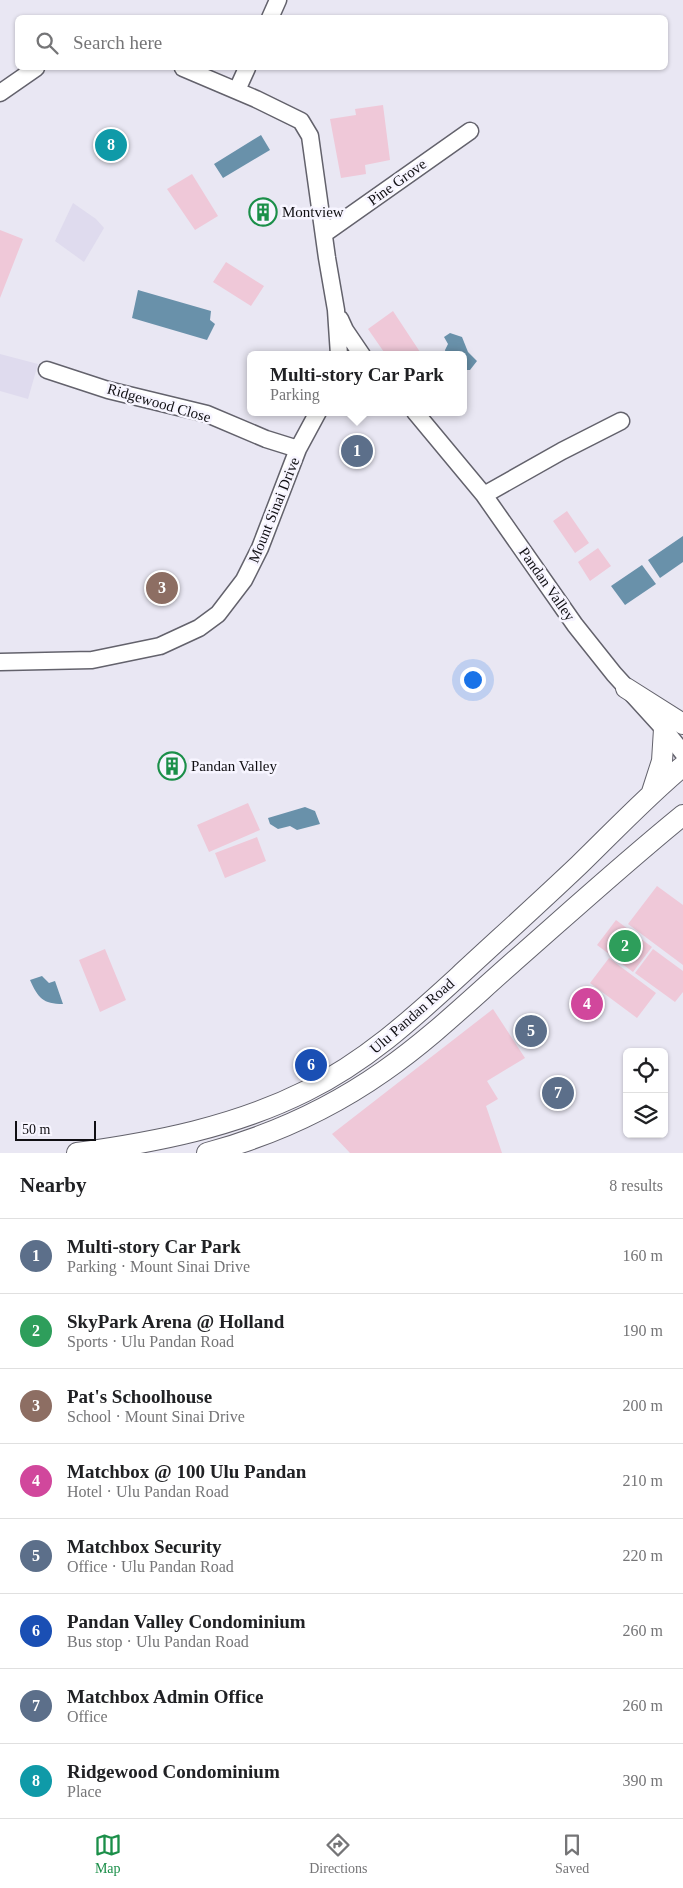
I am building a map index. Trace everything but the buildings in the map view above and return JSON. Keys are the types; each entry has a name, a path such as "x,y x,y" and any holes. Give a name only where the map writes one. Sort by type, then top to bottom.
{"main road":[{"path":"626,688 674,726 652,792"},
{"name":"Ulu Pandan Road","path":"77,1153 161,1139 239,1120 290,1099 353,1065 420,1012 566,877 652,792 683,766"},
{"name":"Ulu Pandan Road","path":"207,1153 247,1141 300,1120 385,1071 437,1030 683,815"}],"street":[{"path":"271,15 278,0"},
{"path":"0,93 33,70"},
{"path":"188,70 237,90 304,124 310,136 336,310 339,351"},
{"path":"237,90 246,70"},
{"name":"Pine Grove","path":"324,234 470,131"},
{"path":"336,310 355,351"},
{"name":"Ridgewood Close","path":"47,370 108,390 207,414 266,439 298,449"},
{"name":"Mount Sinai Drive","path":"0,662 92,660 160,646 199,628 218,614 244,580 260,548 298,449 316,416"},
{"name":"Pandan Valley","path":"419,416 484,495 575,625 626,688"},
{"path":"484,495 562,451 621,421"},
{"path":"674,726 683,753"}],"shaded area":[{"path":"383,105 390,160 365,165 366,174 341,178 330,119 356,115 355,109"},
{"path":"192,174 218,216 195,230 167,189"},
{"path":"73,203 96,219 104,228 84,262 55,241"},
{"path":"0,230 23,239 0,298"},
{"path":"226,262 264,286 251,306 213,282"},
{"path":"393,311 419,351 383,351 368,329"},
{"path":"0,354 38,364 28,399 0,391"},
{"path":"567,511 589,543 575,553 553,521"},
{"path":"598,548 611,566 590,581 578,562"},
{"path":"248,803 260,830 209,852 197,825"},
{"path":"257,837 266,861 225,878 215,853"},
{"path":"657,886 683,905 683,965 628,924"},
{"path":"616,920 652,947 633,972 597,945"},
{"path":"105,949 126,1000 100,1012 79,960"},
{"path":"653,949 683,971 683,992 675,1002 635,973"},
{"path":"609,958 656,993 637,1018 590,983"},
{"path":"493,1009 525,1058 487,1081 498,1099 486,1106 502,1153 350,1153 332,1134"}],"water":[{"path":"261,135 270,150 223,178 214,164"},
{"path":"138,290 211,311 210,320 215,324 207,340 132,318"},
{"path":"450,333 462,337 468,352 477,361 470,370 467,370 467,351 445,351 448,344 444,337"},
{"path":"683,536 683,562 660,578 648,560"},
{"path":"642,565 656,584 625,605 611,586"},
{"path":"305,807 315,811 320,824 297,830 290,826 278,829 270,824 268,818"},
{"path":"42,976 49,983 55,981 63,1004 51,1003 39,996 30,980"}],"place":[{"name":"Ridgewood Condominium","path":"111,145"},
{"name":"Montview","path":"263,212"},
{"name":"Multi-story Car Park","path":"357,451"},
{"name":"Pat's Schoolhouse","path":"162,588"},
{"name":"Pandan Valley","path":"172,766"},
{"name":"SkyPark Arena @ Holland","path":"625,946"},
{"name":"Matchbox @ 100 Ulu Pandan","path":"587,1004"},
{"name":"Matchbox Security","path":"531,1031"},
{"name":"Pandan Valley Condominium","path":"311,1065"},
{"name":"Matchbox Admin Office","path":"558,1093"}]}
